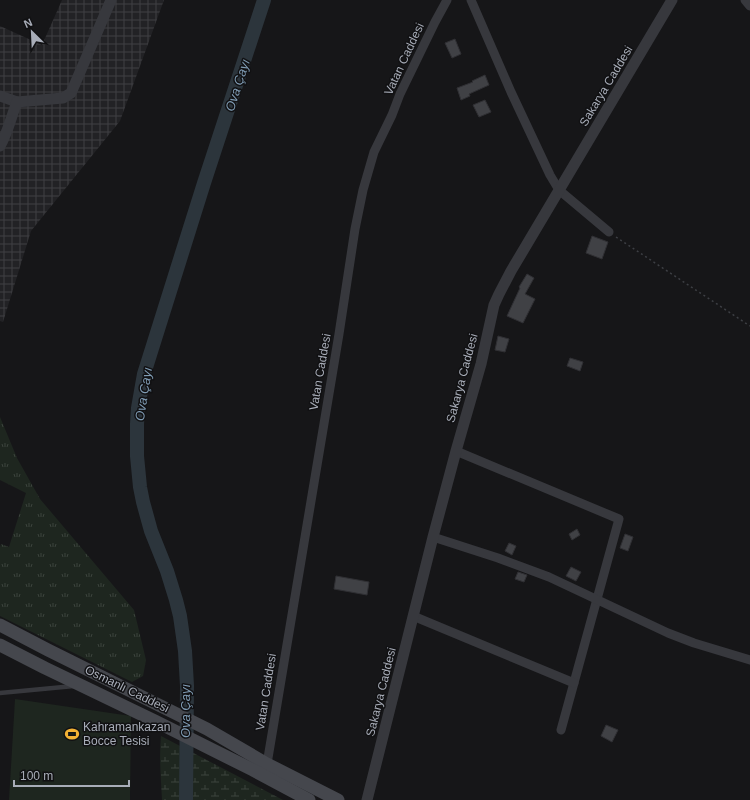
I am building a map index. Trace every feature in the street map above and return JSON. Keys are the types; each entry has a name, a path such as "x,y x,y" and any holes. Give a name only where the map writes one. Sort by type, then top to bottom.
{"main road":[{"name":"Osmanlı Caddesi","path":"0,624 48,650 207,728 267,764 338,800"},
{"name":"Osmanlı Caddesi","path":"0,645 253,770 309,800"}],"street":[{"path":"0,96 17,102 63,98 71,93 111,0"},
{"name":"Vatan Caddesi","path":"267,764 355,229 363,190 374,152 403,88 447,0"},
{"path":"471,0 511,92 550,175 559,190 609,232"},
{"name":"Sakarya Caddesi","path":"367,800 433,537 481,364 494,305 498,294 672,0"},
{"path":"745,0 750,6"},
{"path":"0,146 9,127 17,102"},
{"path":"456,451 619,519 561,730"},
{"path":"433,537 498,558 543,575 668,633 694,643 750,660"},
{"path":"413,616 574,683"}],"lane":[{"path":"0,693 80,685"}],"path":[{"path":"609,232 750,326"}],"shaded area":[{"path":"62,0 164,0 120,121 31,231 3,322 0,321 0,26 42,45"}],"green space":[{"path":"0,417 17,458 40,499 134,610 146,660 143,676 132,682 0,616 0,547 1,544 9,547 26,493 0,480"},
{"name":"Kahramankazan Bocce Tesisi","path":"15,699 131,716 130,800 9,800"},
{"path":"161,736 283,800 162,800 160,760"}],"building":[{"path":"455,39 461,54 452,58 445,43"},
{"path":"485,75 489,85 469,94 470,96 461,100 457,88 473,82 472,81"},
{"path":"485,100 491,112 479,117 473,105"},
{"path":"592,236 608,242 602,259 586,253"},
{"path":"527,274 534,278 525,294 535,299 523,323 507,316 520,288 519,287"},
{"path":"498,336 509,339 505,352 495,350"},
{"path":"570,358 583,362 580,371 567,366"},
{"path":"577,529 580,535 572,540 569,534"},
{"path":"625,534 633,537 628,551 620,548"},
{"path":"509,543 516,546 512,555 505,551"},
{"path":"571,567 581,572 576,581 566,576"},
{"path":"518,572 527,575 524,582 515,579"},
{"path":"336,576 369,582 367,595 334,589"},
{"path":"606,725 618,730 612,742 601,736"}],"waterway":[{"name":"Ova Çayı","path":"186,800 187,686 185,651 176,600 167,571 151,531 140,487 137,456 138,408 144,374 204,183 264,0"}],"place":[{"name":"Kahramankazan Bocce Tesisi","path":"72,734"}]}
